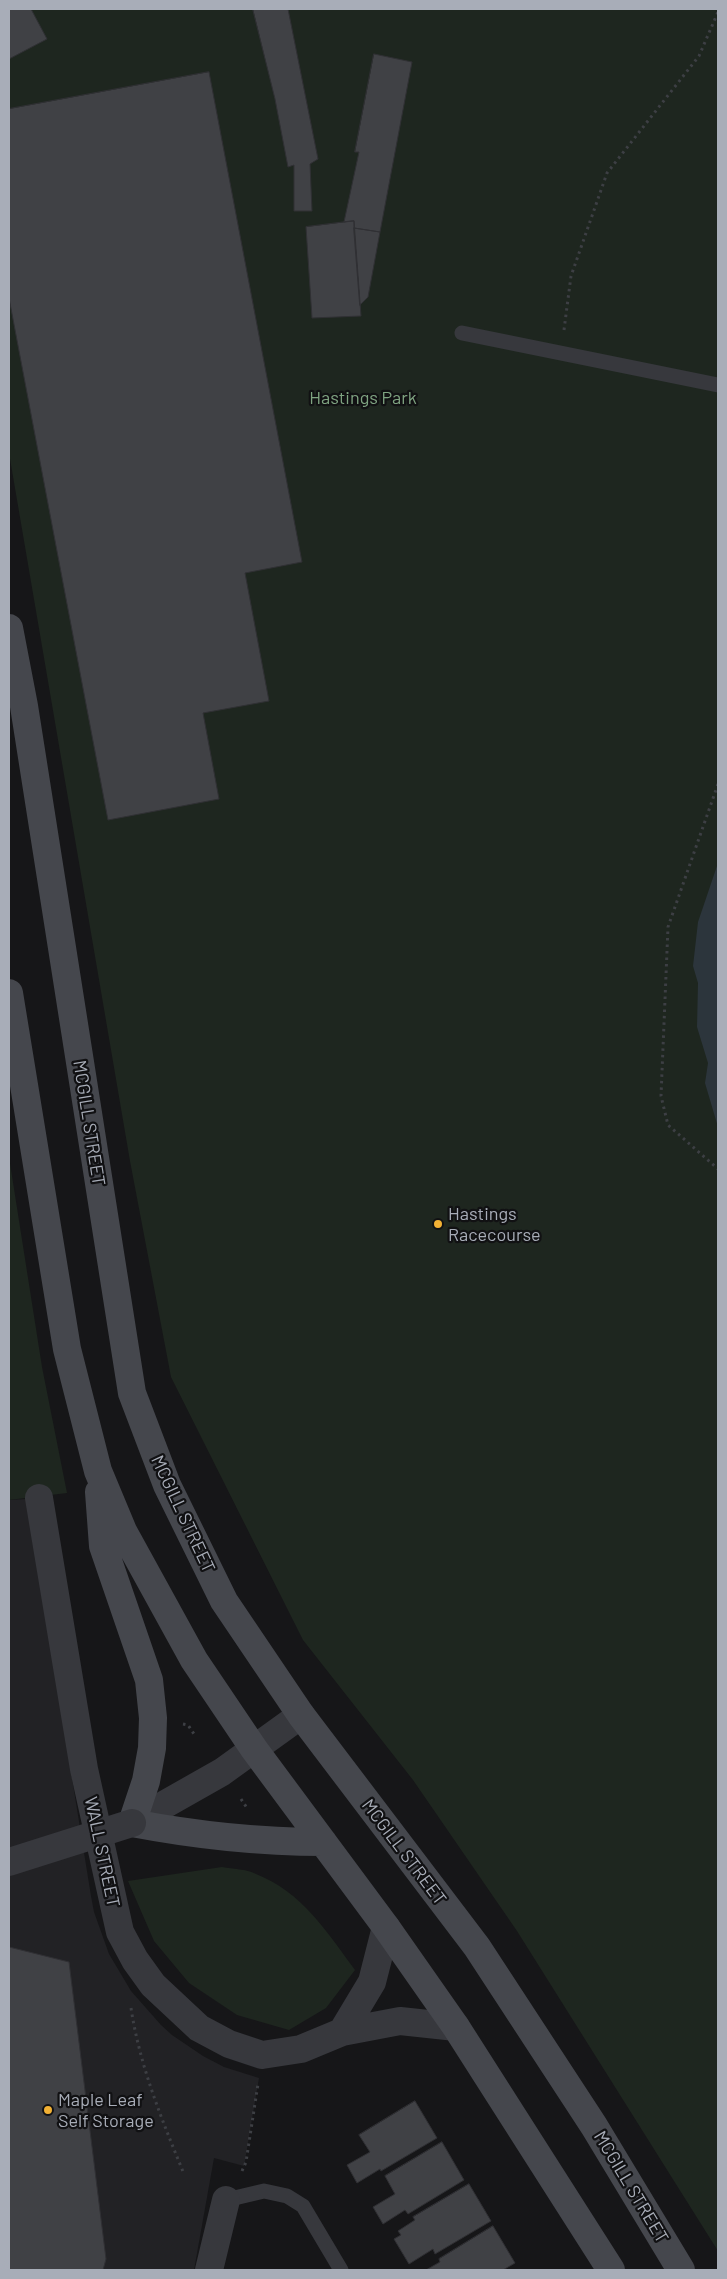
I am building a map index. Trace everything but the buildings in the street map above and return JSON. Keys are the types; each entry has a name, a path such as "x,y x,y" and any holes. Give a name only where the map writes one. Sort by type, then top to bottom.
{"main road":[{"name":"MCGILL STREET","path":"9,628 25,716 132,1393 167,1485 224,1601 301,1715 477,1947 594,2126 681,2270"},
{"path":"9,993 66,1349 98,1471 122,1531 194,1660 254,1749 386,1927 456,2027 611,2270"},
{"path":"98,1471 103,1546 149,1680 152,1709 152,1748 148,1773 132,1823 175,1832 274,1842 323,1842"}],"street":[{"name":"WALL STREET","path":"39,1498 84,1769 120,1932 135,1960 153,1985 199,2028 229,2044 262,2055 301,2049 342,2032 400,2021 456,2027"},
{"path":"9,1862 132,1823 222,1772 301,1715"},
{"path":"342,2032 372,1982 386,1927"},
{"path":"209,2270 226,2200"}],"lane":[{"path":"462,333 718,385"},
{"path":"226,2200 264,2191 287,2196 303,2206 341,2270"}],"path":[{"path":"561,353 571,276 606,173 699,56 718,12"},
{"path":"718,784 668,927 661,1096 668,1124 718,1169"},
{"path":"130,1998 137,2044 148,2083 184,2174"},
{"path":"226,2200 246,2162 259,2083"}],"shaded area":[{"path":"718,863 718,1127 705,1083 708,1063 697,1027 698,983 693,966 698,922"},
{"path":"27,1499 91,1896 94,1912 109,1954 131,1991 172,2035 203,2056 224,2067 259,2078 244,2166 214,2158 194,2270 9,2270 9,1500"}],"green space":[{"name":"Hastings Racecourse","path":"9,9 718,9 718,2251 517,1931 413,1780 303,1640 171,1377 130,1161 9,453"},
{"path":"9,1157 42,1367 67,1493 9,1500"},
{"path":"222,1867 252,1872 287,1891 312,1914 355,1970 326,2008 289,2030 237,2015 189,1983 154,1941 128,1881"}],"place":[{"name":"Hastings Racecourse","path":"438,1224"},
{"name":"Maple Leaf Self Storage","path":"48,2110"}],"park label":[{"name":"Hastings Park","path":"363,398"}]}
